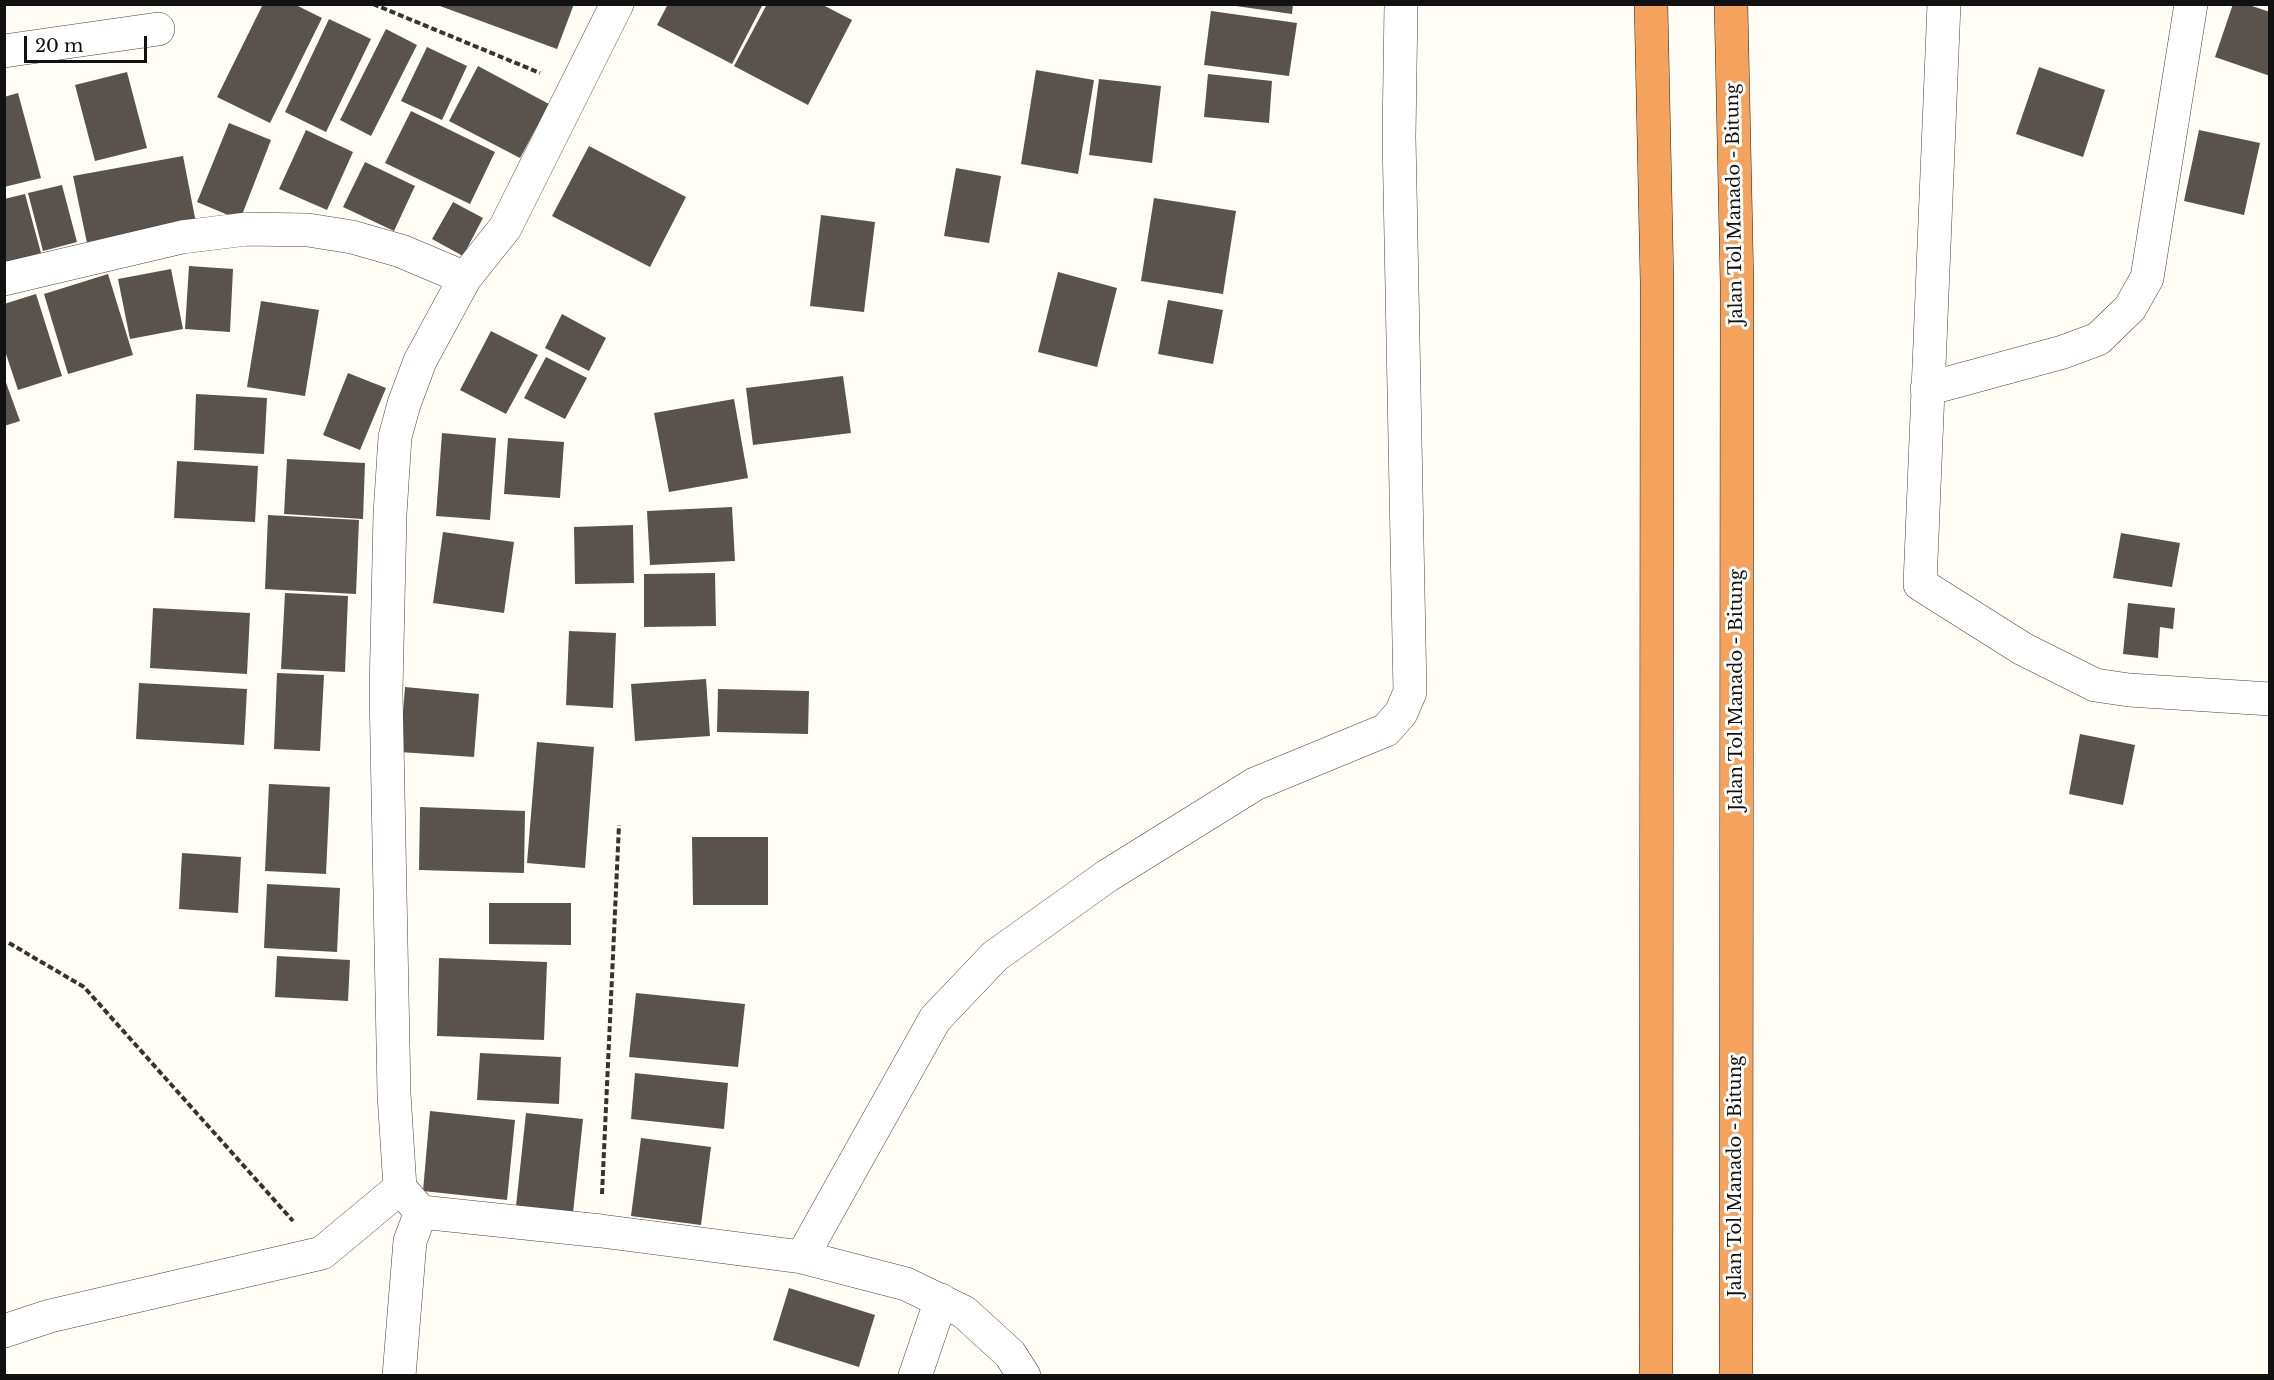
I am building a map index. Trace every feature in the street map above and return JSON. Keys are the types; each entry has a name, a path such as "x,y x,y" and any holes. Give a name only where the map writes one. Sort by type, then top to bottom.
{"highway":[{"path":"1651,4 1657,283 1656,1376"},
{"name":"Jalan Tol Manado - Bitung","path":"1731,4 1737,284 1736,1376"}],"street":[{"path":"617,4 505,228 465,278 420,361 395,437 390,503 387,703 394,1094 400,1188 421,1212 601,1231 802,1257 906,1284 964,1312 1010,1354 1024,1376"},
{"path":"802,1257 935,1019 995,956 1107,876 1255,784 1386,730 1401,713 1410,692 1399,137 1401,4"},
{"path":"1944,4 1920,584 2023,649 2095,684 2129,690 2270,699"},
{"path":"1927,390 2063,352 2098,339 2130,308 2147,278 2191,4"},
{"path":"4,51 158,29"},
{"path":"4,279 182,237 247,229 308,230 352,237 401,252 465,278"},
{"path":"4,1331 50,1316 322,1253 400,1188"},
{"path":"399,1376 410,1241 421,1212"},
{"path":"915,1376 941,1300"}],"path":[{"path":"373,4 577,88"},
{"path":"601,1231 619,825"},
{"path":"9,944 84,987 322,1253"}],"building":[{"path":"263,4 294,4 322,18 270,123 217,97"},
{"path":"441,4 574,4 557,49 440,6"},
{"path":"668,4 763,4 732,64 657,25"},
{"path":"767,4 821,4 852,20 808,105 734,66"},
{"path":"1222,4 1293,4 1292,14"},
{"path":"2233,4 2246,4 2270,12 2270,76 2215,57"},
{"path":"1211,11 1297,23 1289,76 1204,65"},
{"path":"329,19 371,39 326,132 285,112"},
{"path":"386,29 417,45 371,136 340,120"},
{"path":"427,47 467,66 442,120 401,101"},
{"path":"478,66 549,104 520,158 449,121"},
{"path":"2039,67 2105,90 2083,157 2016,134"},
{"path":"1036,70 1094,80 1078,174 1021,164"},
{"path":"127,72 147,148 95,161 75,85"},
{"path":"1208,74 1272,81 1269,123 1204,117"},
{"path":"1099,79 1161,86 1152,163 1089,155"},
{"path":"18,93 41,178 4,187 4,97"},
{"path":"411,111 495,152 470,204 385,163"},
{"path":"229,123 271,140 240,220 197,202"},
{"path":"306,130 353,152 327,210 279,189"},
{"path":"2199,130 2260,143 2244,215 2184,201"},
{"path":"589,146 686,197 650,267 552,216"},
{"path":"183,156 196,223 87,243 73,176"},
{"path":"365,162 415,186 394,231 343,207"},
{"path":"956,168 1001,176 989,243 944,236"},
{"path":"62,185 77,242 43,251 28,193"},
{"path":"25,194 41,253 4,263 4,199"},
{"path":"1154,198 1236,211 1223,294 1141,281"},
{"path":"453,202 483,218 463,256 432,239"},
{"path":"821,215 875,222 864,312 810,306"},
{"path":"189,266 233,269 230,332 185,329"},
{"path":"171,269 183,329 130,339 118,279"},
{"path":"1058,272 1117,288 1097,367 1038,352"},
{"path":"108,274 133,355 68,374 44,294"},
{"path":"36,294 62,376 18,390 4,348 4,304"},
{"path":"1168,300 1223,310 1213,364 1158,354"},
{"path":"261,301 319,310 305,396 247,387"},
{"path":"562,314 606,338 589,371 545,348"},
{"path":"491,331 538,355 506,414 460,390"},
{"path":"546,357 587,378 565,419 524,398"},
{"path":"348,373 386,388 360,450 323,435"},
{"path":"843,376 851,433 753,445 746,388"},
{"path":"4,377 20,421 4,426"},
{"path":"196,394 267,398 264,454 194,450"},
{"path":"734,399 748,478 669,492 654,413"},
{"path":"442,433 496,438 490,520 436,516"},
{"path":"508,438 564,442 560,498 504,494"},
{"path":"287,459 365,463 363,519 284,514"},
{"path":"177,461 258,466 255,522 174,518"},
{"path":"732,507 735,561 650,565 647,511"},
{"path":"268,515 359,520 356,594 265,589"},
{"path":"633,525 634,583 575,584 574,527"},
{"path":"443,532 514,542 504,613 433,603"},
{"path":"2121,533 2180,543 2172,587 2113,578"},
{"path":"715,573 716,626 644,627 644,574"},
{"path":"285,593 348,596 345,672 281,669"},
{"path":"2128,603 2175,608 2173,629 2160,627 2158,658 2123,654"},
{"path":"153,608 250,613 247,674 150,668"},
{"path":"569,631 616,633 613,708 566,705"},
{"path":"277,673 324,675 320,751 274,749"},
{"path":"706,679 710,736 635,741 631,684"},
{"path":"139,683 247,689 244,745 136,739"},
{"path":"405,687 479,694 474,757 400,752"},
{"path":"718,689 809,691 808,734 717,732"},
{"path":"2080,734 2135,745 2123,805 2069,794"},
{"path":"537,742 594,747 585,868 527,863"},
{"path":"269,784 330,787 326,874 265,871"},
{"path":"420,807 525,811 524,873 419,870"},
{"path":"692,837 768,837 768,905 693,905"},
{"path":"182,853 241,857 238,913 179,909"},
{"path":"267,884 340,888 337,952 264,948"},
{"path":"489,903 571,903 571,945 489,944"},
{"path":"277,956 350,960 348,1001 275,997"},
{"path":"439,958 547,962 544,1040 437,1036"},
{"path":"636,993 745,1004 738,1067 629,1057"},
{"path":"480,1053 561,1057 559,1104 477,1100"},
{"path":"635,1073 728,1083 724,1129 631,1119"},
{"path":"430,1111 515,1120 507,1200 423,1191"},
{"path":"526,1113 583,1119 573,1213 516,1206"},
{"path":"641,1138 711,1147 701,1225 631,1216"},
{"path":"789,1288 875,1315 859,1367 773,1340"}]}
